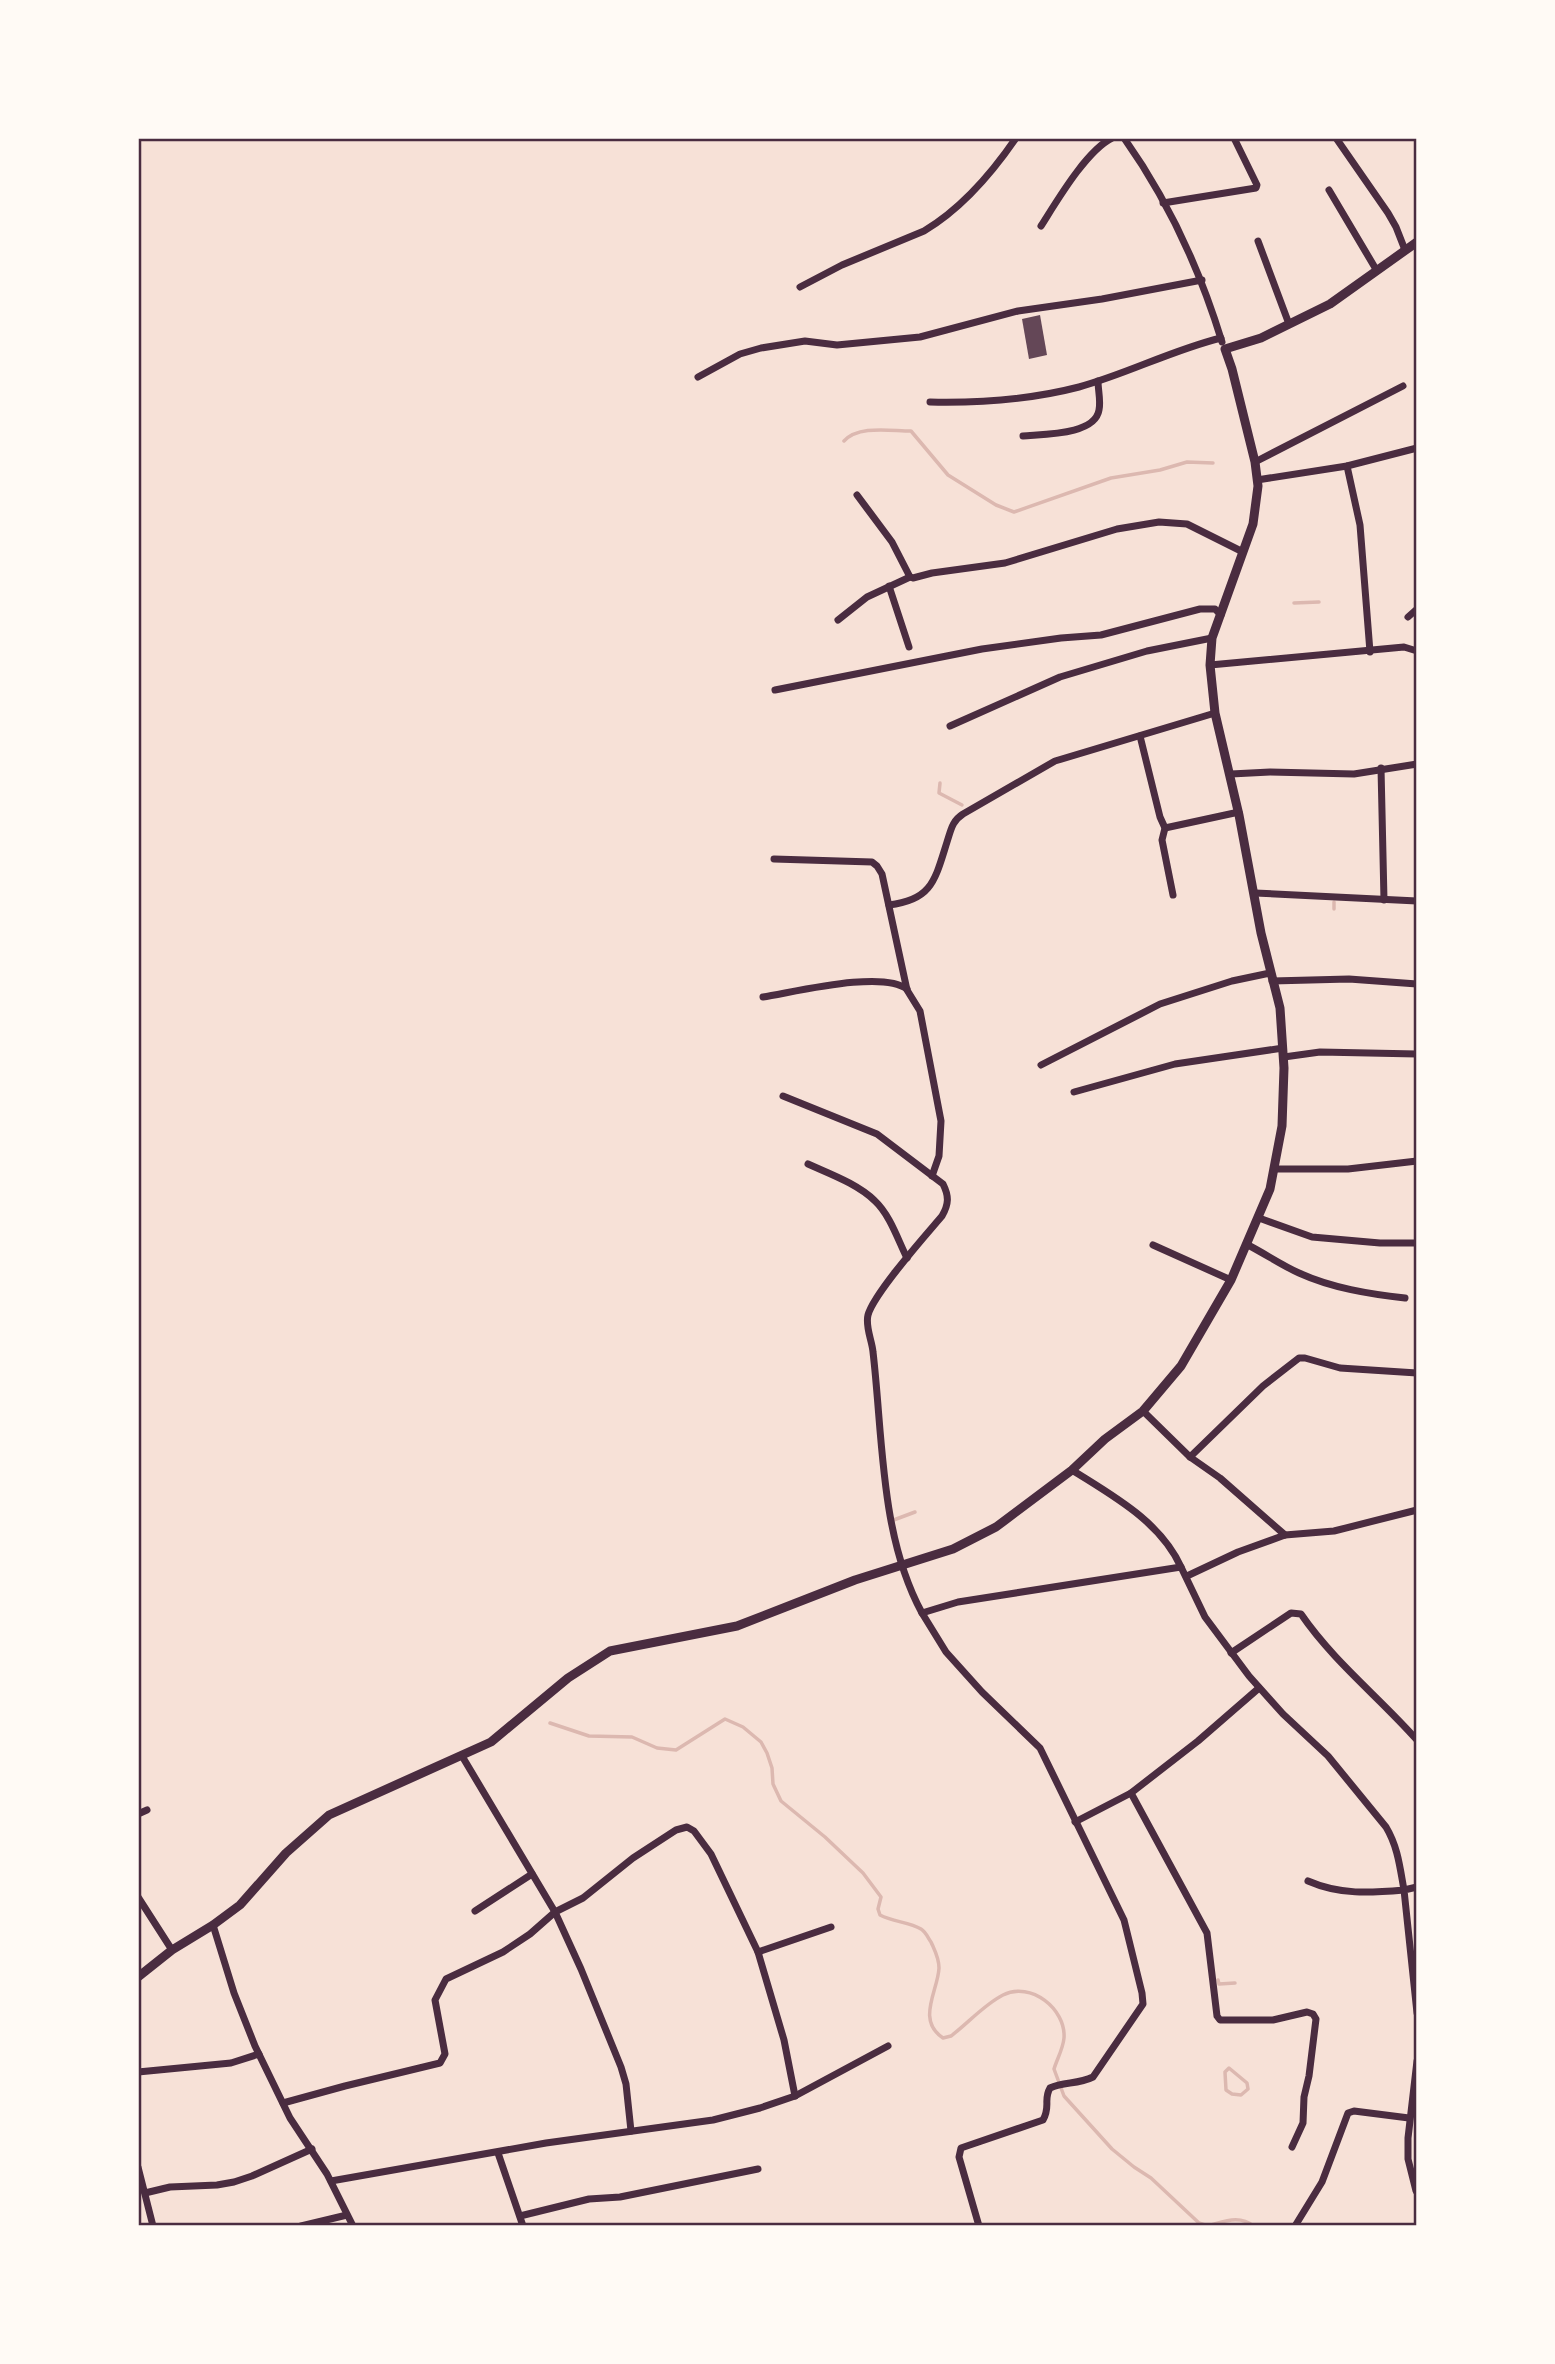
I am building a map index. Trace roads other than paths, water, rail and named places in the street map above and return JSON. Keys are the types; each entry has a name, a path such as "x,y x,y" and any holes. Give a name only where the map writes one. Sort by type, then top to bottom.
{"street":[{"path":"800,286 937,223 952,212 995,167 1016,138"},
{"path":"1041,226 1069,183 1104,142 1112,138"},
{"path":"138,1978 172,1950 240,1905 286,1853 329,1815 491,1742 569,1678 610,1651 737,1626 855,1580 970,1541 996,1527 1072,1470 1105,1439 1143,1411 1181,1366 1231,1280 1270,1189 1282,1126 1283,1053 1280,1007 1261,933 1231,775 1215,713 1210,665 1212,638 1253,524 1257,480 1232,369 1202,279 1163,203 1124,138"},
{"path":"1163,203 1256,188 1257,184 1234,138"},
{"path":"1336,138 1388,213 1405,250"},
{"path":"1329,190 1377,271"},
{"path":"1258,241 1289,324"},
{"path":"1225,349 1261,338 1345,296 1417,242"},
{"path":"698,377 740,354 761,348 805,341 837,345 920,337 1018,311 1102,299 1202,279"},
{"path":"929,402 956,402 1054,392 1098,381 1221,338"},
{"path":"1023,436 1078,430 1093,422 1099,411 1098,381"},
{"path":"1255,462 1403,386"},
{"path":"1257,480 1347,466 1417,448"},
{"path":"1347,466 1360,525 1370,652"},
{"path":"857,495 892,542 910,577"},
{"path":"838,620 867,597 910,577 1005,563 1117,529 1160,522 1187,524 1243,552"},
{"path":"889,586 909,647"},
{"path":"775,690 982,649 1101,635 1200,609 1215,609 1221,615"},
{"path":"1408,617 1417,609"},
{"path":"950,726 1060,677 1147,651 1212,638"},
{"path":"1210,665 1409,647 1417,651"},
{"path":"889,905 911,902 925,892 939,868 954,821 963,814 1055,761 1215,713"},
{"path":"1140,736 1165,828 1162,840 1173,895"},
{"path":"1231,775 1270,772 1354,774 1417,764"},
{"path":"1381,768 1384,900"},
{"path":"1165,828 1238,812"},
{"path":"774,859 872,862 882,874 907,990 920,1011 941,1121 939,1156 932,1176"},
{"path":"1255,893 1417,901"},
{"path":"1041,1065 1160,1004 1232,981 1271,977 1417,984"},
{"path":"763,997 867,981 893,982 907,990"},
{"path":"1074,1092 1175,1064 1283,1053 1417,1054"},
{"path":"783,1096 877,1134 943,1184 947,1192 947,1207 874,1302 868,1321 889,1511 901,1565 922,1613 946,1652 982,1692 1040,1748 1124,1920 1130,1952 1140,1977 1143,2004 1093,2077 1082,2083 1054,2085 1050,2088 1047,2098 1048,2111 1043,2120 961,2148 959,2157 979,2226"},
{"path":"1274,1169 1348,1170 1417,1161"},
{"path":"808,1164 844,1181 876,1201 907,1258"},
{"path":"1259,1218 1312,1237 1380,1243 1417,1243"},
{"path":"1246,1244 1301,1274 1325,1283 1405,1298"},
{"path":"1153,1245 1231,1280"},
{"path":"1190,1457 1263,1386 1299,1358 1340,1368 1417,1373"},
{"path":"1143,1411 1190,1457 1220,1478 1285,1535"},
{"path":"1072,1470 1130,1507 1156,1530 1175,1553 1205,1617 1231,1653 1259,1688 1328,1756 1386,1827 1399,1857 1417,2012"},
{"path":"1186,1576 1238,1552 1285,1535 1334,1531 1417,1510"},
{"path":"922,1613 969,1600 1181,1566"},
{"path":"1231,1653 1291,1613 1301,1614 1325,1647 1417,1740"},
{"path":"1075,1822 1131,1793 1198,1741 1259,1688"},
{"path":"462,1756 555,1912 582,1969 621,2067 626,2084 631,2131"},
{"path":"1131,1793 1207,1933 1217,2016 1220,2020 1273,2020 1307,2012 1313,2014 1316,2019 1304,2097 1303,2123 1292,2147"},
{"path":"138,1814 147,1810"},
{"path":"282,2103 440,2063 445,2054 435,2000 446,1979 503,1952 530,1934 555,1912 583,1898 633,1858 676,1830 687,1827 694,1831 711,1854 758,1952 784,2040 795,2096"},
{"path":"475,1911 532,1874"},
{"path":"1308,1881 1348,1893 1417,1887"},
{"path":"138,1897 172,1950"},
{"path":"213,1925 239,2007 259,2054 282,2103 331,2181 353,2226"},
{"path":"758,1952 831,1927"},
{"path":"331,2181 713,2120 795,2096 888,2046"},
{"path":"138,2072 231,2063 259,2054"},
{"path":"1416,2191 1408,2159 1409,2118 1417,2061"},
{"path":"1295,2226 1322,2182 1348,2112 1409,2118"},
{"path":"145,2193 170,2187 234,2182 312,2149"},
{"path":"498,2153 523,2226"},
{"path":"138,2167 153,2226"},
{"path":"520,2216 589,2199 632,2195 758,2169"},
{"path":"301,2226 347,2215"}],"waterway":[{"path":"844,441 866,431 911,431 948,475 996,505 1014,512 1111,478 1160,470 1187,462 1213,463"},
{"path":"1294,603 1319,602"},
{"path":"940,783 939,793 962,805"},
{"path":"1334,902 1334,909"},
{"path":"891,1521 915,1512"},
{"path":"550,1723 589,1736 632,1737 657,1748 676,1750 725,1719 743,1727 761,1742 767,1753 773,1784 781,1801 863,1873 881,1897 878,1909 880,1915 916,1927 927,1935 939,1964 930,2005 931,2023 935,2031 943,2038 951,2036 1003,1995 1025,1992 1045,2000 1053,2008 1063,2027 1064,2038 1054,2069 1064,2096 1112,2149 1151,2178 1199,2223 1208,2226"},
{"path":"1218,1980 1219,1984 1235,1983"},
{"path":"1229,2068 1247,2083 1248,2089 1241,2095 1226,2090 1225,2072 1229,2068"},
{"path":"1208,2226 1237,2220 1253,2226"}]}
